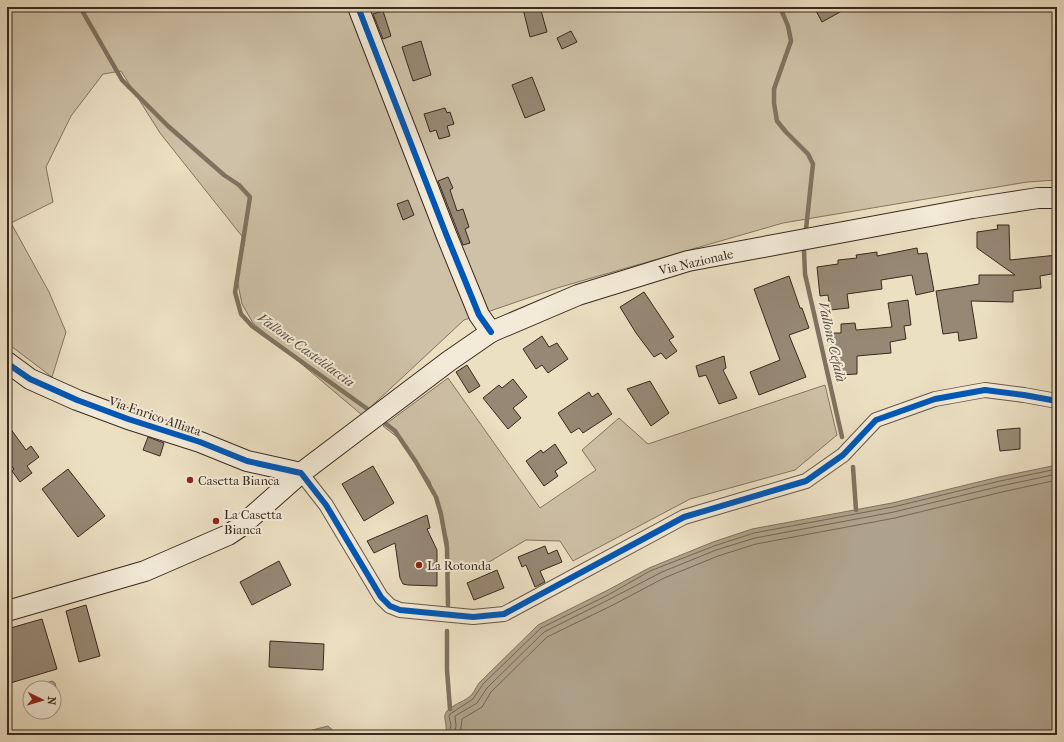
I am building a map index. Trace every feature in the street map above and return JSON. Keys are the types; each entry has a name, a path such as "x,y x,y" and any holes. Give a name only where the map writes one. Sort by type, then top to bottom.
{"main road":[{"path":"358,7 479,315 491,332"},
{"name":"Via Nazionale","path":"7,611 145,571 215,541 240,527 301,473 448,361 491,332 578,295 688,262 972,208 1038,198 1057,198"},
{"name":"Via Enrico Alliata","path":"8,364 30,379 76,400 128,419 200,442 247,461 301,473"}],"street":[{"path":"301,473 326,505 381,597 390,606 400,610 424,611 473,617 504,614 684,518 806,481 843,455 876,420 935,399 985,390 1057,401"}],"shaded area":[{"path":"7,7 1057,7 1057,180 1027,182 783,223 557,288 464,320 362,415 253,323 242,304 237,279 245,240 160,133 121,71 103,74 71,116 46,167 53,202 11,223 49,292 66,332 52,377 7,343"},
{"path":"448,378 540,508 596,470 582,450 619,418 648,444 825,385 837,435 795,470 690,499 573,561 560,541 526,540 489,562 449,572 448,541 430,481 402,441 383,426"}],"water":[{"path":"1057,465 1057,735 444,735 446,732 445,713 471,696 480,682 538,625 649,568 713,542 752,529 892,503 999,477"},
{"path":"328,726 338,735 293,735"}],"building":[{"path":"540,7 547,32 530,37 523,9"},
{"path":"814,7 849,7 822,22"},
{"path":"383,11 391,36 383,39 373,14"},
{"path":"571,31 577,42 562,49 557,38"},
{"path":"421,41 431,75 413,81 402,47"},
{"path":"532,77 545,110 525,118 512,85"},
{"path":"445,108 447,113 450,112 454,124 447,126 450,136 439,139 436,130 430,132 424,114"},
{"path":"448,177 453,188 450,190 457,211 463,209 469,227 465,229 470,243 463,245 438,181"},
{"path":"408,200 414,215 403,220 397,204"},
{"path":"997,225 1009,225 1010,260 1057,255 1057,273 1040,276 1041,288 1013,291 1013,302 971,301 977,338 959,341 958,332 943,334 936,291 979,284 979,275 1015,275 977,248 977,232 998,229"},
{"path":"917,248 918,254 927,253 934,291 916,295 912,275 881,280 882,289 847,294 849,308 830,310 828,295 820,296 817,267 838,264 838,260 857,258 856,255 877,252 877,256"},
{"path":"789,276 800,308 802,308 809,328 789,335 806,377 759,395 750,372 780,360 754,289"},
{"path":"644,292 674,337 669,340 677,351 666,359 661,353 654,357 636,333 620,307"},
{"path":"908,300 911,325 904,326 906,339 890,342 891,353 857,356 857,374 838,375 837,356 832,356 831,333 841,333 841,324 855,323 856,330 892,327 888,303"},
{"path":"542,336 549,347 557,343 568,359 548,373 542,365 536,369 523,349"},
{"path":"724,356 726,368 723,370 737,398 719,404 706,375 699,377 696,366"},
{"path":"467,365 480,386 469,393 456,372"},
{"path":"513,379 527,397 513,408 521,418 508,429 483,398 499,385 502,388"},
{"path":"650,381 669,413 651,426 627,389"},
{"path":"589,392 592,397 598,393 612,414 583,433 579,428 571,433 558,413"},
{"path":"7,424 26,450 31,446 39,457 27,466 32,473 20,482 12,471 14,469 7,460"},
{"path":"1020,428 1020,449 1000,451 997,430"},
{"path":"148,437 164,443 160,456 143,450"},
{"path":"555,444 567,463 555,471 558,476 544,486 526,461 541,450 543,453"},
{"path":"373,466 394,503 364,521 342,484"},
{"path":"68,469 105,516 78,537 42,489"},
{"path":"427,515 430,528 427,529 437,550 437,586 403,584 400,578 395,543 374,553 367,541"},
{"path":"545,546 548,554 557,550 562,562 540,571 545,582 535,587 526,565 522,567 518,557"},
{"path":"279,561 291,585 252,605 240,582"},
{"path":"497,570 504,588 474,600 467,583"},
{"path":"86,605 100,656 79,662 66,611"},
{"path":"42,619 57,669 7,684 7,629"},
{"path":"270,641 324,644 323,670 269,667"}],"waterway":[{"name":"Vallone Casteldaccia","path":"80,7 122,80 168,126 224,175 239,185 250,197 235,292 241,314 252,326 373,413"},
{"name":"Vallone Cefalà","path":"780,7 788,26 791,41 774,89 774,103 777,121 808,154 813,164 806,229"},
{"name":"Vallone Cefalà","path":"804,250 805,274 842,437"},
{"name":"Vallone Casteldaccia","path":"380,419 395,431 416,462 436,497 441,514 447,548 448,605"},
{"name":"Vallone Cefalà","path":"853,467 856,510"},
{"name":"Vallone Casteldaccia","path":"447,631 447,670 450,709"}],"cycle path":[{"path":"358,7 479,315 491,332"},
{"path":"7,365 11,366 30,379 77,400 128,419 200,442 247,461 301,473 326,505 381,597 390,606 400,610 473,617 504,614 684,517 806,481 843,455 876,420 935,399 985,390 1057,401"}],"place":[{"name":"Casetta Bianca","path":"190,480"},
{"name":"La Casetta Bianca","path":"216,521"},
{"name":"La Rotonda","path":"419,565"}]}
